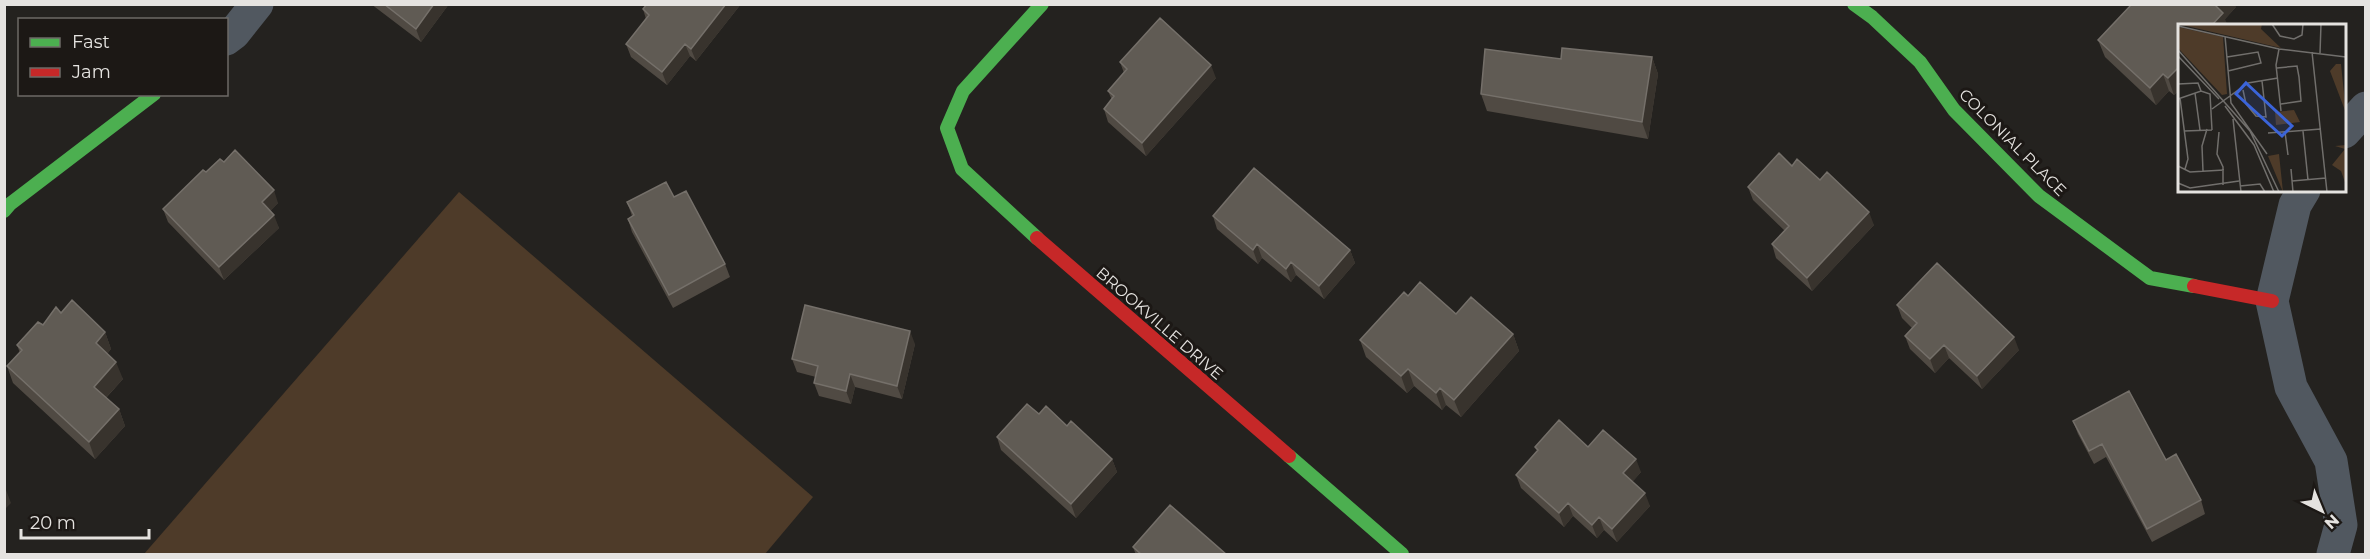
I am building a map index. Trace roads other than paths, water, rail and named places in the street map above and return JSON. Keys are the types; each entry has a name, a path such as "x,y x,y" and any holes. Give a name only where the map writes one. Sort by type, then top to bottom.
{"street":[{"path":"228,38 257,4"},
{"name":"BROOKVILLE DRIVE","path":"1042,4 963,91 947,128 962,169 1007,212 1402,555"},
{"name":"COLONIAL PLACE","path":"1854,4 1872,16 1920,62 1954,110 2039,196 2150,278 2272,301"},
{"path":"6,205 151,96"},
{"path":"2346,130 2366,108"},
{"path":"2303,192 2295,205 2272,301 2291,387 2331,461 2341,525 2333,555"}]}
